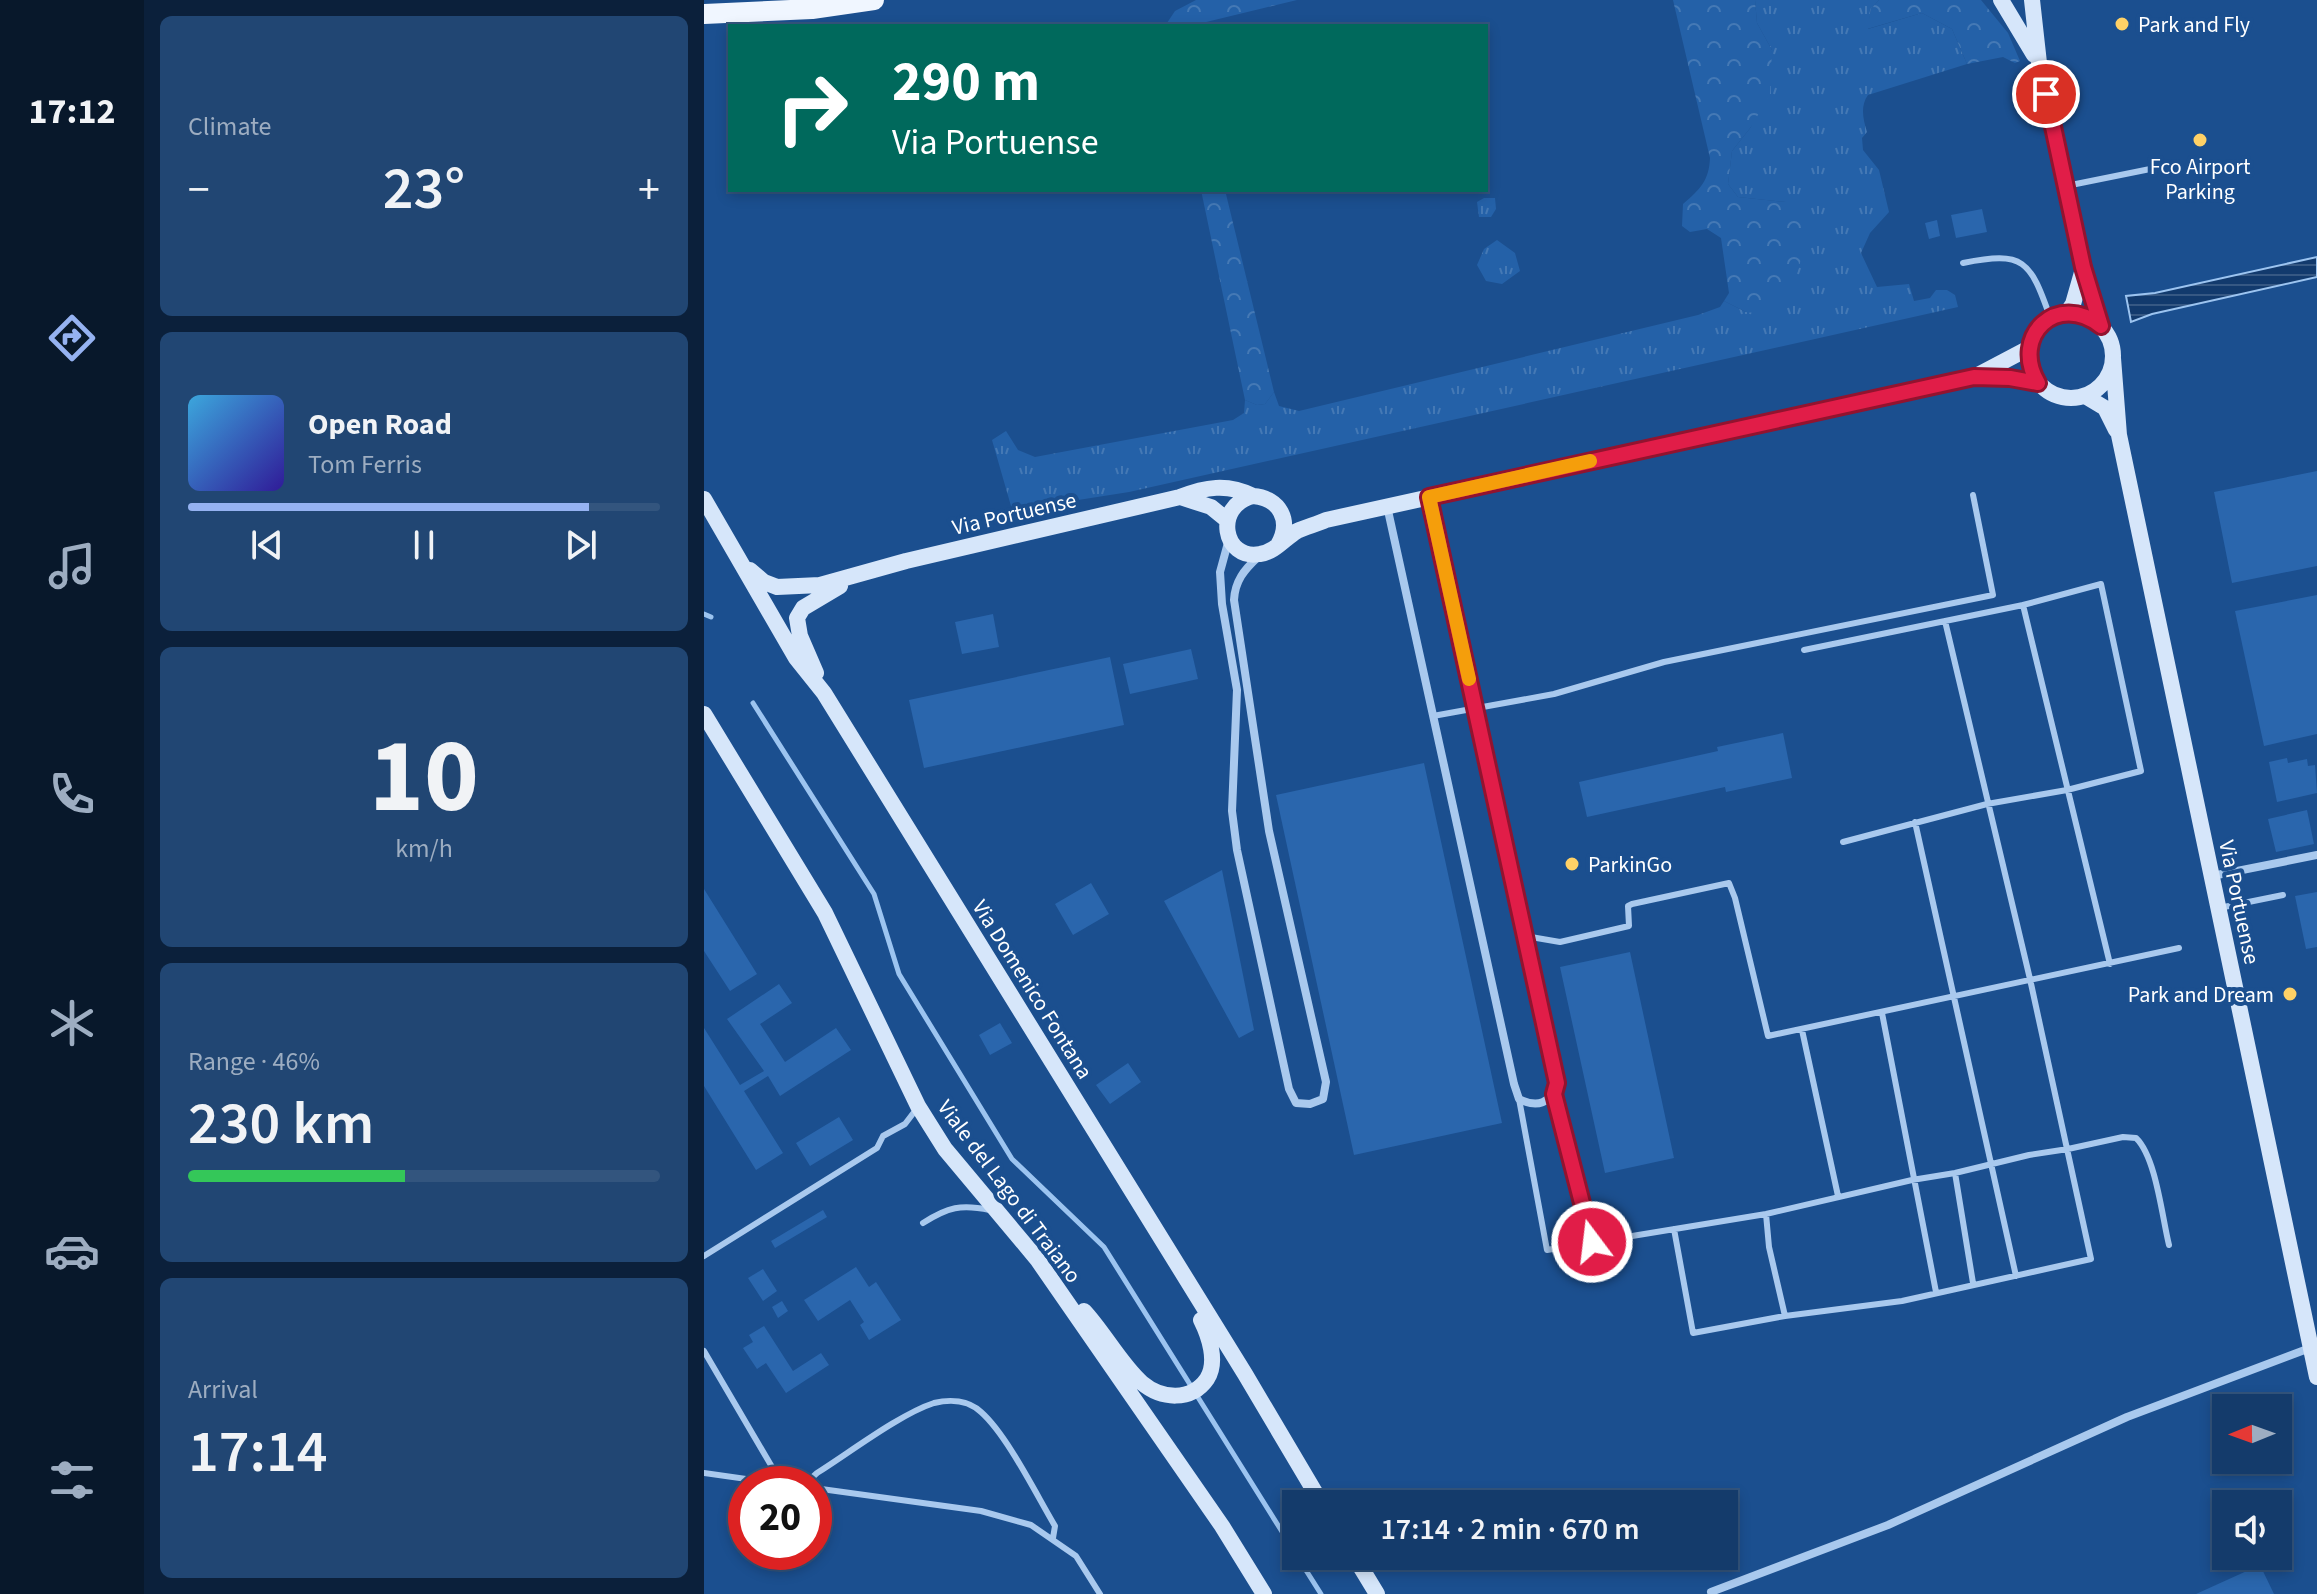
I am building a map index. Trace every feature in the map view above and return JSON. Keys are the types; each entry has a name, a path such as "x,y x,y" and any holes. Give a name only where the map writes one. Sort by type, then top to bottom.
{"main road":[{"path":"704,14 812,9 874,0"}],"street":[{"path":"2001,0 2039,63"},
{"path":"2032,0 2039,63 2083,267 2101,326 2111,341 2113,358 2105,381 2085,396 2073,399 2060,397 2038,383 2031,372 2029,348 2038,328 2050,317 2067,313 2091,318 2101,326"},
{"path":"2067,313 2076,296 2083,267"},
{"path":"1974,377 2029,348"},
{"name":"Via Portuense","path":"2113,358 2119,435 2317,1377"},
{"path":"1278,545 1283,536 1284,516 1272,501 1253,496 1233,506 1227,520 1230,538 1220,572 1222,604 1237,690 1232,811 1237,850 1289,1089 1296,1103 1310,1104 1323,1099 1326,1082 1269,831 1234,600 1235,586 1245,568 1261,554 1278,545 1296,532 1326,520 1387,505 1974,377 2038,383"},
{"name":"Via Portuense","path":"2085,396 2105,408 2119,435"},
{"name":"Via Portuense","path":"742,562 764,582 777,587 820,585 906,561 1180,497 1204,488 1239,489 1253,496"},
{"path":"1180,497 1211,507 1227,520"},
{"path":"1387,505 1519,1099 1531,1105 1543,1104 1554,1094 1557,1083 1429,497"},
{"name":"Via Domenico Fontana","path":"704,499 796,658 824,693 1313,1490"},
{"path":"1284,516 1326,520"},
{"path":"1230,538 1242,551 1261,554"},
{"name":"Via Portuense","path":"824,693 800,636 797,618 803,608 860,574"},
{"name":"Viale del Lago di Traiano","path":"704,714 825,913 918,1106 945,1149 1037,1259 1222,1526 1264,1594"},
{"path":"2212,876 2317,855"},
{"path":"1037,1259 1087,1314 1141,1383 1161,1394 1179,1397 1201,1386 1211,1368 1207,1332 1169,1253"},
{"path":"1711,1592 1888,1525 2127,1417 2311,1348"},
{"path":"1362,1570 1377,1594"}],"lane":[{"path":"2066,186 2170,165"},
{"path":"1963,263 1998,256 2015,259 2031,272 2050,317"},
{"path":"1433,716 1554,694 1664,662 1993,595 1973,495"},
{"path":"1804,650 2023,605 2101,584 2141,771 2067,790 1987,804 1843,842"},
{"path":"2023,605 2110,964"},
{"path":"1674,1229 1693,1333 1785,1316 1902,1301 2091,1259 2030,979 1945,621"},
{"path":"1915,822 2016,1276"},
{"path":"1525,936 1560,942 1629,926 1628,906 1729,883 1768,1036 2179,948"},
{"path":"2219,908 2283,895"},
{"path":"1882,1013 1936,1292"},
{"path":"1802,1030 1838,1196"},
{"path":"1554,1094 1592,1242"},
{"path":"1519,1099 1547,1250 1766,1214 1912,1180 2123,1137 2136,1138 2142,1143 2169,1245"},
{"path":"704,1256 877,1148 883,1136 905,1124 918,1106"},
{"path":"1955,1173 1973,1283"},
{"path":"923,1223 941,1211 967,1205 997,1211"},
{"path":"1766,1214 1769,1247 1785,1316"},
{"path":"704,1351 771,1466"},
{"path":"828,1466 917,1411 936,1403 964,1402 980,1411 998,1432 1055,1526 1053,1538"},
{"path":"704,1473 728,1476"},
{"path":"832,1490 981,1511 1031,1525 1076,1556 1100,1594"}],"green space":[{"path":"1196,0 1297,0 1201,24 1166,24 1175,11"},
{"path":"1673,0 1755,0 1757,23 1772,50 1770,94 1751,127 1732,151 1728,184 1738,197 1786,202 1806,221 1797,273 1785,293 1764,314 1746,312 1724,301 1729,293 1721,238 1707,229 1690,232 1682,226 1683,204 1702,184 1708,173 1710,158"},
{"path":"1755,0 1879,0 1871,9 1868,29 1922,13 1952,29 1967,64 1868,95 1865,99 1863,113 1867,132 1862,138 1863,150 1879,170 1889,212 1870,233 1861,253 1877,287 1909,284 1914,301 1930,298 1936,290 1947,290 1955,295 1958,307 1129,492 1015,510 1011,506 992,440 1006,431 1018,450 1035,457 1233,420 1244,413 1245,400 1257,405 1265,404 1274,392 1279,406 1299,411 1698,315 1720,307 1724,301 1746,312 1786,202 1738,197 1728,184 1732,151 1751,127 1772,50 1757,23"},
{"path":"1879,0 1981,0 2008,33 2020,61 2015,63 2003,57 1967,64 1952,29 1922,13 1867,29 1871,9"},
{"path":"1201,192 1225,192 1274,392 1265,404 1257,405 1245,400"},
{"path":"1495,198 1496,209 1491,217 1479,217 1477,202"},
{"path":"1497,240 1515,253 1520,271 1502,284 1486,281 1477,265 1484,249"}],"shaded area":[{"path":"2317,257 2317,277 2152,314 2131,322 2126,296 2155,293"}],"building":[{"path":"1982,209 1987,232 1956,238 1951,215"},
{"path":"1937,220 1940,236 1929,239 1925,223"},
{"path":"2317,471 2317,566 2232,583 2214,492"},
{"path":"2317,595 2317,734 2264,746 2235,611"},
{"path":"993,614 999,647 962,654 955,622"},
{"path":"1191,649 1198,679 1130,694 1123,664"},
{"path":"1110,657 1124,725 924,768 909,700"},
{"path":"1783,733 1792,778 1726,792 1725,787 1587,817 1579,782"},
{"path":"2287,758 2288,763 2307,759 2308,766 2315,765 2317,793 2277,802 2269,762"},
{"path":"1424,763 1502,1123 1354,1155 1276,795"},
{"path":"2307,810 2314,844 2276,852 2268,819"},
{"path":"1222,870 1254,1030 1239,1038 1164,901"},
{"path":"1091,883 1109,914 1073,935 1055,904"},
{"path":"704,889 757,974 730,991 704,951"},
{"path":"2317,892 2317,947 2306,949 2295,896"},
{"path":"1630,952 1674,1158 1605,1173 1560,967"},
{"path":"779,984 792,1003 760,1024 785,1062 836,1028 851,1050 780,1096 768,1076 744,1091 783,1153 756,1170 704,1086 704,1028 740,1085 764,1071 727,1019"},
{"path":"1000,1023 1012,1043 990,1055 979,1035"},
{"path":"1128,1063 1141,1082 1110,1104 1096,1085"},
{"path":"839,1117 853,1140 810,1166 796,1143"},
{"path":"823,1210 827,1217 775,1248 771,1241"},
{"path":"856,1267 869,1287 876,1282 901,1320 869,1340 860,1325 864,1322 850,1300 818,1321 804,1300"},
{"path":"763,1269 777,1291 763,1301 748,1278"},
{"path":"782,1301 788,1311 778,1318 772,1307"},
{"path":"764,1326 793,1371 821,1353 829,1365 786,1393 766,1363 757,1369 743,1348 753,1342 749,1335"},
{"path":"2249,1570 2262,1570 2274,1594 2196,1594"}],"waterway":[{"path":"704,614 711,617"},
{"path":"753,703 874,894 899,974 1012,1159 1104,1247 1282,1532"},
{"path":"1306,1570 1321,1594"}],"slow traffic":[{"path":"1469,679 1429,497 1590,461"}],"place":[{"name":"Park and Fly","path":"2122,24"},
{"name":"Fco Airport Parking","path":"2200,140"},
{"name":"ParkinGo","path":"1572,864"},
{"name":"Park and Dream","path":"2290,994"}],"route":[{"path":"1592,1242 1554,1094 1557,1083 1429,497 1974,377 2038,383 2031,372 2029,348 2032,337 2045,321 2067,313 2080,314 2101,326 2083,267 2046,94"}]}
